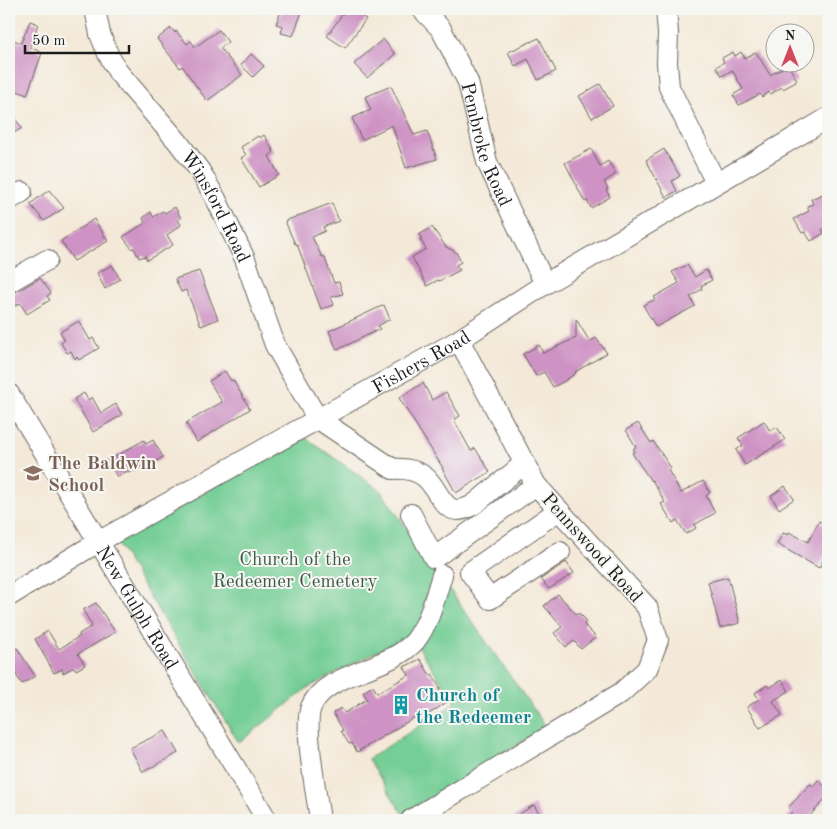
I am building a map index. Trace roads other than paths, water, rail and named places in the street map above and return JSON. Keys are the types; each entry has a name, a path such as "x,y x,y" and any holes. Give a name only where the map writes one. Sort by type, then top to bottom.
{"street":[{"name":"Winsford Road","path":"95,9 105,48 118,72 178,142 200,171 216,198 245,259 275,345 317,418"},
{"name":"Pembroke Road","path":"422,9 441,29 468,82 486,162 546,284"},
{"path":"666,9 668,33 666,63 669,87 716,183"},
{"name":"Fishers Road","path":"9,596 98,542 459,340 546,284 828,118"},
{"path":"9,282 47,260"},
{"name":"Pennswood Road","path":"411,820 621,693 647,669 658,640 647,607 536,485 459,340"},
{"name":"New Gulph Road","path":"9,394 267,820"},
{"path":"317,418 393,469 405,468 426,478 434,487 438,497 444,503 457,509 472,506 525,463"},
{"path":"320,820 310,737 311,708 318,695 329,685 397,656 414,642 426,624 438,566 536,485"},
{"path":"470,572 559,510"},
{"path":"411,514 438,566"},
{"path":"438,566 470,572 490,599 560,552"}],"place":[{"name":"The Baldwin School","path":"33,473"},
{"name":"Church of the Redeemer","path":"401,705"}],"park label":[{"name":"Church of the Redeemer Cemetery","path":"295,569"}]}
